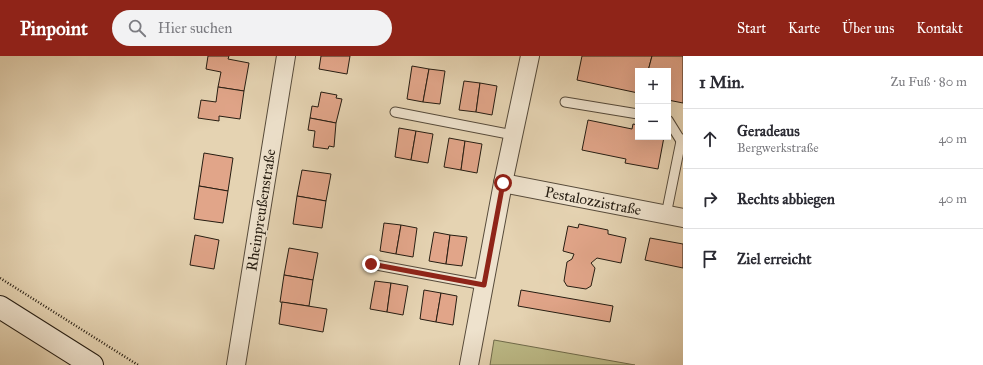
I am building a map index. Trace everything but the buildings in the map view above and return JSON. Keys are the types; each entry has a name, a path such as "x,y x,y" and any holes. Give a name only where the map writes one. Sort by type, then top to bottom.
{"main road":[{"path":"0,307 92,365"}],"street":[{"name":"Rheinpreußenstraße","path":"236,365 286,56"},
{"path":"469,365 503,183 530,56"},
{"name":"Pestalozzistraße","path":"503,183 683,218"}],"lane":[{"path":"565,102 635,114"},
{"path":"395,112 513,135"},
{"path":"666,215 682,140 671,124"},
{"path":"371,264 484,285"}],"path":[{"path":"0,278 138,365"}],"shaded area":[{"path":"494,340 635,365 490,365"}],"route":[{"path":"371,264 484,285 503,183"}]}
